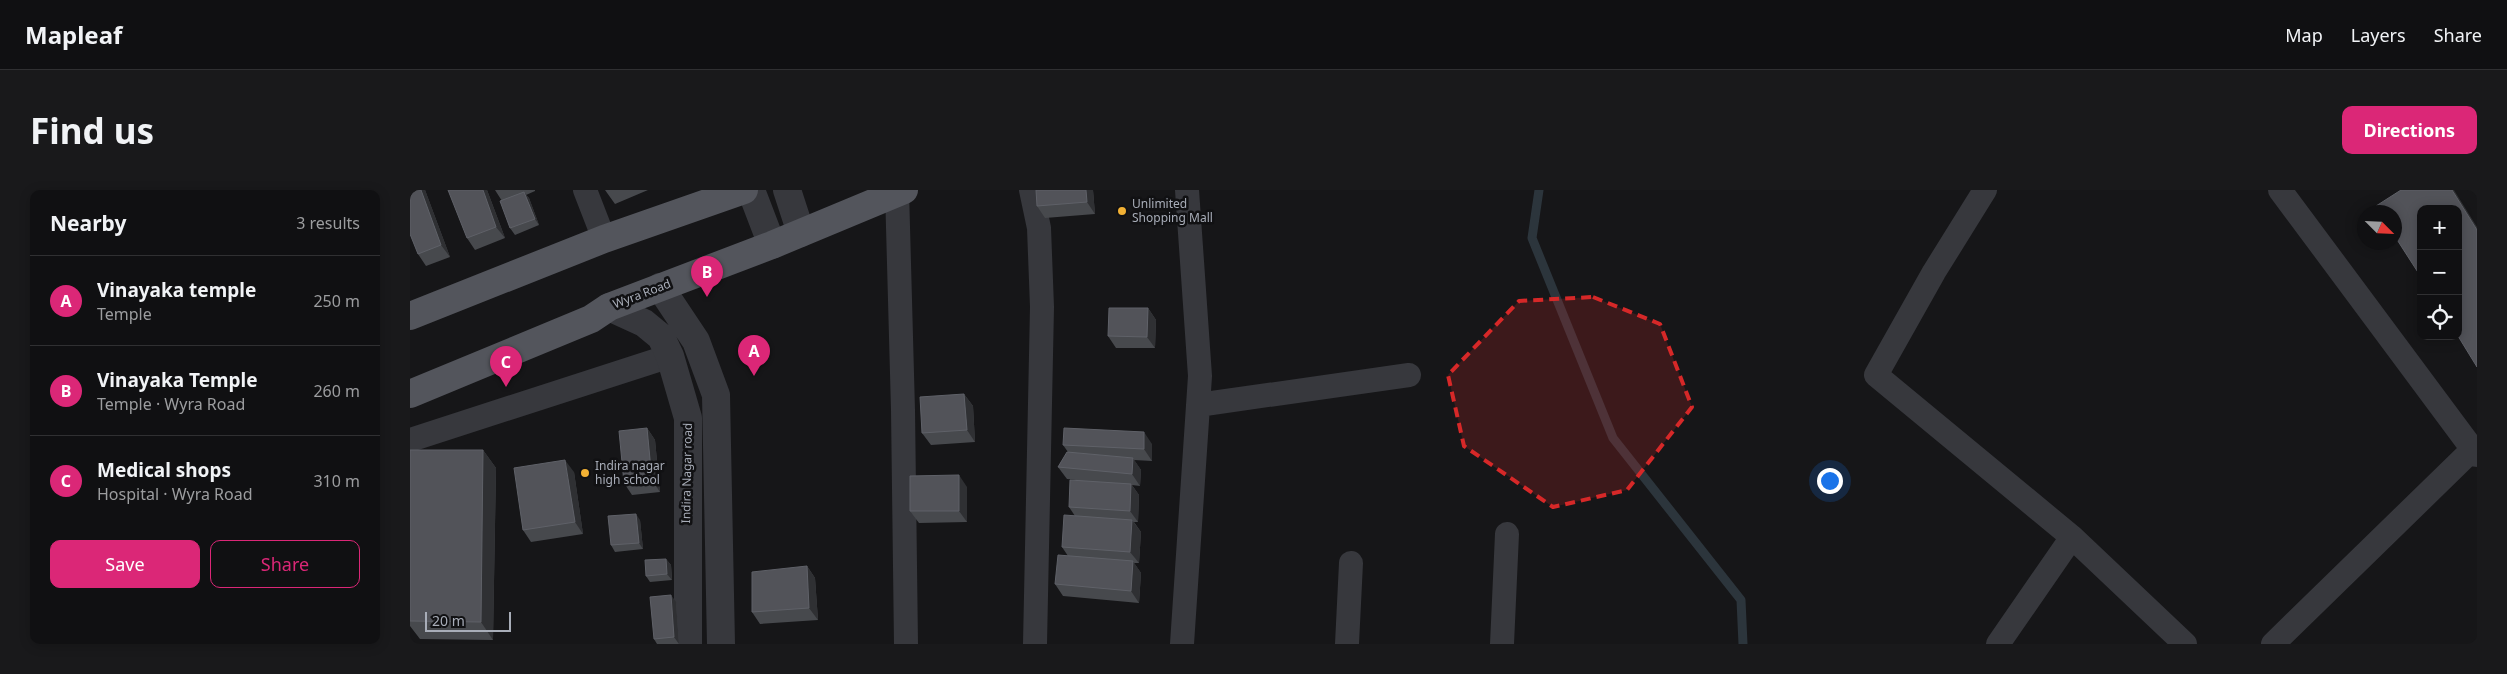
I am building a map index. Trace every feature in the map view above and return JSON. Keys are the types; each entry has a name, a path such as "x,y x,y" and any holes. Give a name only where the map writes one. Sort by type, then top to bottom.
{"main road":[{"path":"410,316 604,239 744,190"},
{"name":"Wyra Road","path":"410,394 591,319 609,307 772,245 899,191"}],"street":[{"path":"586,190 604,239"},
{"path":"751,190 772,245"},
{"path":"787,190 801,233"},
{"path":"1031,190 1039,228 1042,307 1035,644"},
{"path":"1182,644 1200,376 1186,190"},
{"path":"1984,190 1934,272 1876,375 2072,537 2185,644"},
{"path":"2272,644 2475,452 2280,190"},
{"path":"899,191 906,644"},
{"path":"660,287 696,341 716,395 721,644"},
{"name":"Indira Nagar road","path":"609,307 644,323 661,337 670,356 688,418 688,644"},
{"path":"410,440 670,356"},
{"path":"1198,405 1408,375"},
{"path":"1502,644 1507,534"},
{"path":"1998,644 2072,537"},
{"path":"1347,644 1351,563"}],"highlighted area":[{"path":"1593,297 1660,324 1692,407 1627,490 1553,507 1464,446 1448,375 1519,301"}],"building":[{"path":"410,190 421,190 441,245 418,254 410,234"},
{"path":"448,190 483,190 496,227 467,238"},
{"path":"1036,190 1086,190 1087,202 1037,206"},
{"path":"2401,190 2452,190 2461,205 2417,205 2417,271 2402,247 2402,205 2378,205"},
{"path":"524,192 535,219 510,228 500,201"},
{"path":"2462,206 2477,230 2477,367 2460,340 2462,340"},
{"path":"1109,308 1148,308 1147,337 1108,336"},
{"path":"964,394 967,430 922,433 920,397"},
{"path":"647,428 652,480 624,483 619,431"},
{"path":"1064,428 1144,432 1144,449 1063,445"},
{"path":"410,450 483,450 481,622 410,621"},
{"path":"1067,452 1133,458 1132,474 1058,467"},
{"path":"565,460 575,522 523,530 514,468"},
{"path":"959,475 959,511 910,511 910,476"},
{"path":"1070,480 1131,484 1130,511 1069,507"},
{"path":"636,514 639,543 611,545 608,516"},
{"path":"1064,515 1132,520 1130,552 1062,547"},
{"path":"1058,555 1133,561 1131,591 1055,584"},
{"path":"666,559 667,574 646,576 645,560"},
{"path":"807,566 809,608 752,612 752,572"},
{"path":"671,595 674,637 654,639 650,597"}],"waterway":[{"path":"1539,190 1532,238 1613,438 1741,600 1743,644"}],"place":[{"name":"Unlimited Shopping Mall","path":"1122,211"},
{"name":"Vinayaka Temple","path":"707,297"},
{"name":"Vinayaka temple","path":"754,376"},
{"name":"Medical shops","path":"506,387"},
{"name":"Indira nagar high school","path":"585,473"}]}
